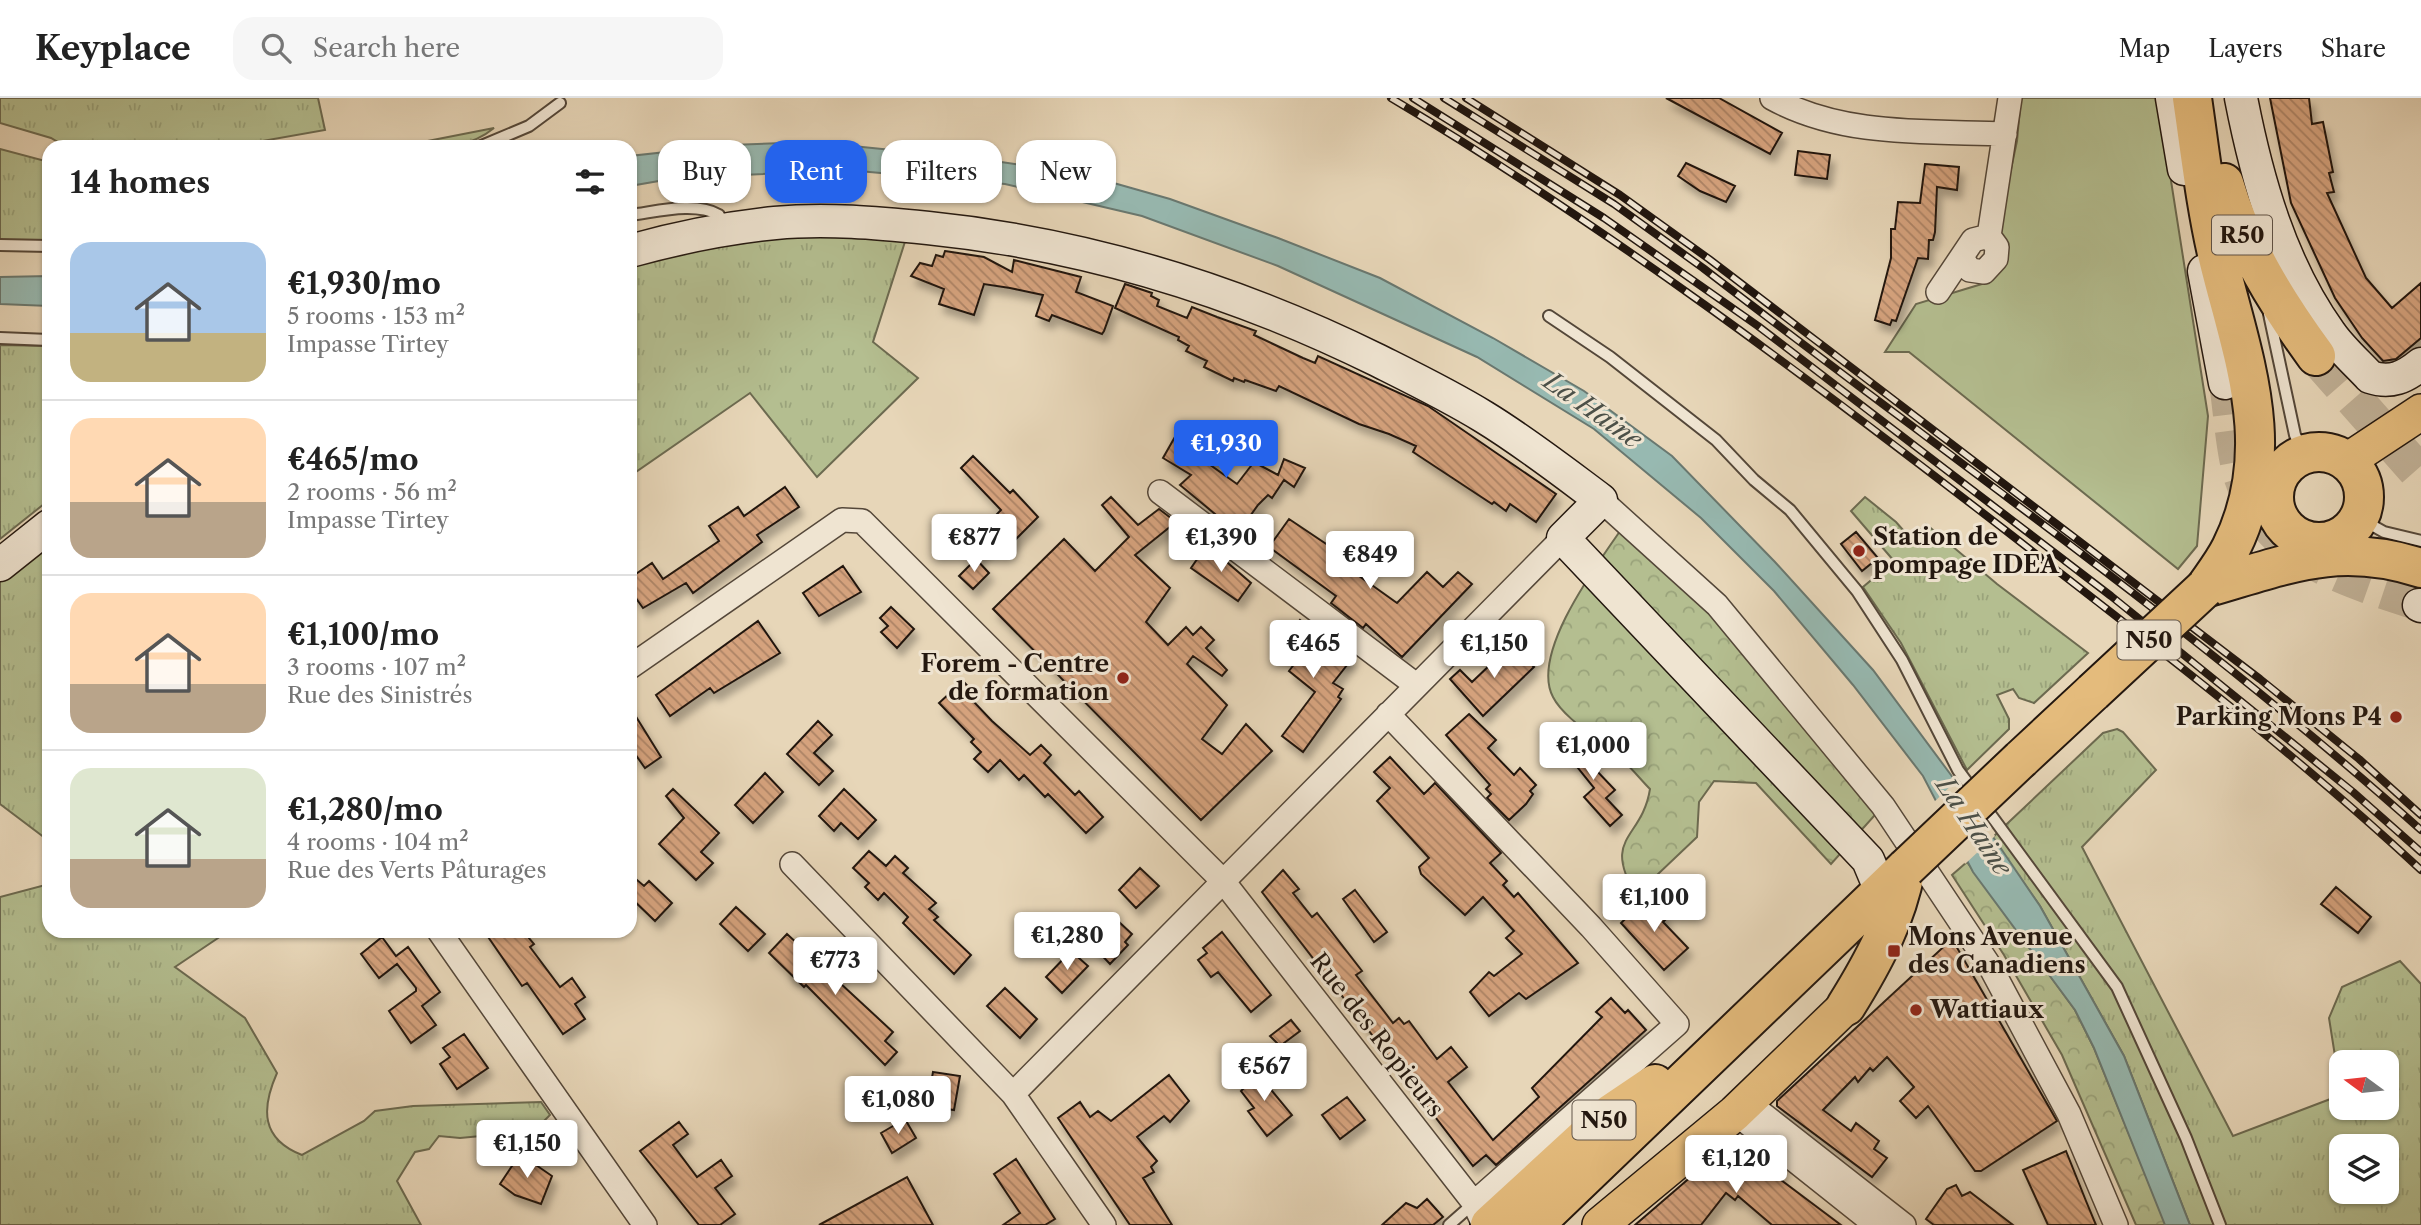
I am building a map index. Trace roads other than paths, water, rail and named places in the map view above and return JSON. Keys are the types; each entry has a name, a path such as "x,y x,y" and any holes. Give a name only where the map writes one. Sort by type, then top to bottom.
{"highway":[{"path":"2192,98 2219,262 2249,371 2255,433 2255,458 2244,518 2231,549 2205,588"},
{"name":"R50","path":"2208,98 2224,184 2236,223 2257,269 2316,356"},
{"path":"2205,186 2230,272 2269,377 2275,461 2286,477 2278,517 2295,535 2313,542 2346,528 2363,490 2354,470 2326,453 2286,477"},
{"name":"N50","path":"1482,1214 1612,1113 1734,1034 2021,759 2239,556 2286,477"},
{"path":"2346,528 2359,547 2421,556"},
{"name":"N50","path":"2239,556 2295,535"},
{"path":"2205,588 2281,564 2322,557 2374,556 2421,568"},
{"path":"1846,1006 1886,938 1899,902 1894,880"},
{"path":"1534,1225 1734,1034"}],"main road":[{"path":"2354,470 2421,412"},
{"path":"2354,470 2421,431"},
{"path":"1600,1225 1741,1107 1846,1006"}],"street":[{"path":"1938,292 1973,240 1989,236 2010,98"},
{"path":"2172,98 2225,383"},
{"path":"2241,98 2260,176 2287,258 2306,297 2331,335 2370,377 2390,380 2407,375 2421,364"},
{"path":"1780,100 1823,120 1866,128 2005,134"},
{"path":"637,249 721,230 824,221 956,230 1096,256 1206,287 1331,338 1483,416 1601,500 1717,605 1883,806 1991,968 2069,1114 2116,1225"},
{"path":"1160,492 1416,685"},
{"path":"1013,1094 1601,500"},
{"name":"Rue des Ropieurs","path":"637,662 842,520 862,521 1223,881 1482,1214 1484,1225"},
{"path":"0,565 42,532"},
{"path":"1563,538 1868,860 1894,880"},
{"path":"1388,714 1591,928 1677,1024 1482,1214"},
{"path":"792,864 1013,1094 1104,1225"},
{"path":"444,938 645,1225"},
{"path":"1741,1107 1867,1223"},
{"path":"1741,1107 1904,1225"}],"lane":[{"path":"496,140 529,126 560,103"},
{"path":"637,214 684,209 710,210 719,215"},
{"path":"0,245 42,246"},
{"path":"2257,269 2277,342 2295,435 2286,477"},
{"path":"1549,316 1610,357 1716,440 1754,480 1790,510 1857,591 1902,660 1958,770 2117,987 2186,1138 2220,1225"},
{"path":"0,338 42,340"},
{"path":"2346,528 2384,532 2421,541"},
{"path":"1449,1225 1482,1214"}],"water":[{"path":"751,144 765,144 765,174 751,174"},
{"path":"867,147 881,149 881,173 867,172"},
{"path":"658,153 658,181 637,185 637,155"},
{"path":"1002,162 1016,164 1016,187 1002,184"},
{"name":"La Haine","path":"1116,184 1170,199 1380,278 1493,338 1584,391 1672,456 1775,562 1873,670 1951,775 2040,906 2124,1056 2190,1225 2165,1225 2094,1048 2075,1010 1973,872 1923,776 1853,685 1774,591 1701,518 1594,429 1477,357 1278,266 1142,216 1086,203 1116,203"},
{"path":"42,276 42,306 0,304 0,277"}],"tunnel":[{"path":"2316,356 2421,475"},
{"path":"2225,383 2237,468 2248,499 2264,524 2284,544 2333,574 2419,605"}],"railway":[{"path":"1391,98 1628,251 1855,415 2217,696 2321,781 2421,870"},
{"path":"1413,98 1604,218 1758,326 2111,596 2353,792 2421,852"},
{"path":"1444,98 1614,204 1703,268 2158,612 2335,755 2421,830"},
{"path":"1466,98 1620,195 1709,259 2260,679 2359,759 2421,815"}],"place":[{"name":"Station de pompage IDEA","path":"1859,551"},
{"name":"Forem - Centre de formation","path":"1123,678"},
{"name":"Parking Mons P4","path":"2396,717"},
{"name":"Mons Avenue des Canadiens","path":"1894,951"},
{"name":"Wattiaux","path":"1916,1010"}]}
